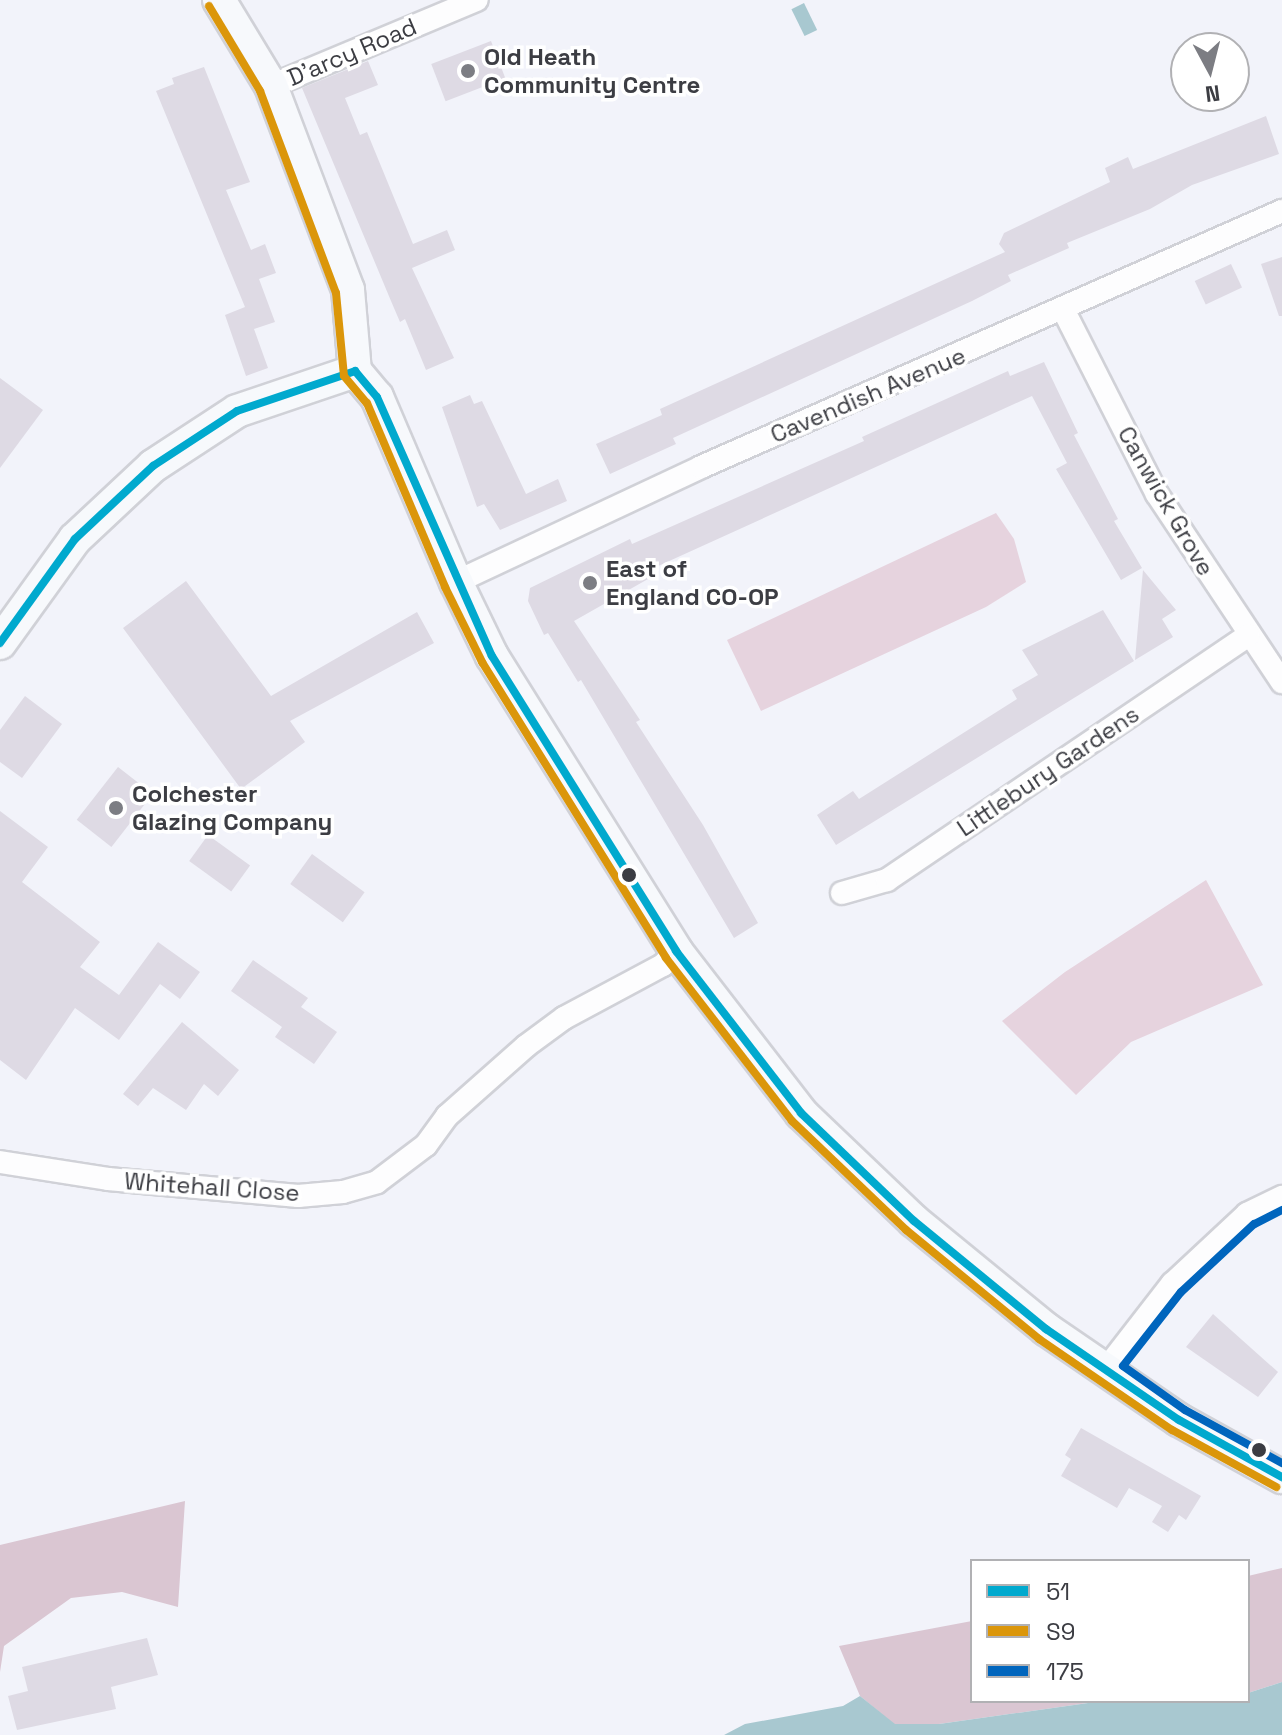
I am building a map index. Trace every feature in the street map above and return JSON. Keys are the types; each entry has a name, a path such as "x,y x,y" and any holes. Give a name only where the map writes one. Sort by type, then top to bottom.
{"street":[{"path":"219,0 271,86 348,290 355,371 377,397 456,582 492,656 676,951 801,1113 914,1221 1046,1329 1179,1420 1282,1477"},
{"name":"D'arcy Road","path":"271,86 477,0"},
{"name":"Cavendish Avenue","path":"456,582 701,467 1064,311 1282,211"},
{"name":"Canwick Grove","path":"1064,311 1157,494 1248,636 1282,682"},
{"path":"0,643 75,539 153,466 237,411 355,371"},
{"name":"Littlebury Gardens","path":"842,893 887,880 1248,636"},
{"name":"Whitehall Close","path":"0,1162 260,1194 343,1192 377,1182 426,1145 447,1116 526,1046 564,1018 663,965 676,951"},
{"path":"1106,1369 1172,1284 1247,1214 1282,1197"}],"shaded area":[{"path":"996,513 1014,539 1026,582 986,607 761,711 727,640"},
{"path":"1206,880 1263,985 1131,1042 1076,1095 1002,1021 1065,972"},
{"path":"185,1501 178,1607 122,1592 71,1598 4,1646 0,1672 0,1545"},
{"path":"1282,1568 1282,1682 1250,1692 1250,1576"},
{"path":"970,1621 970,1703 1088,1703 939,1724 895,1725 860,1696 839,1646"}],"water":[{"path":"804,3 817,30 805,36 791,9"},
{"path":"1282,1682 1282,1735 724,1735 745,1724 843,1706 860,1696 895,1724 939,1724 1088,1703 1250,1703 1250,1692"}],"building":[{"name":"Old Heath Community Centre","path":"491,41 505,78 446,101 431,64"},
{"path":"368,61 378,85 345,98 360,135 367,132 413,244 447,230 455,250 412,268 454,358 426,370 405,319 400,322 302,88"},
{"path":"204,67 250,182 226,190 251,250 265,244 276,273 259,279 275,322 254,329 268,368 246,376 225,315 245,307 156,91 174,84 172,78"},
{"path":"1266,116 1279,154 1192,185 1150,209 1067,243 1069,248 1008,275 1011,281 972,301 673,438 676,444 610,474 596,444 662,415 660,409 1005,252 999,244 1004,233 1110,182 1105,168 1128,157 1133,169"},
{"path":"1282,257 1282,316 1279,316 1261,264"},
{"path":"1231,264 1242,288 1206,304 1195,281"},
{"path":"1044,362 1078,433 1074,435 1118,519 1114,521 1142,568 1121,580 1056,469 1067,463 1032,396 645,572 648,579 574,621 640,720 636,722 703,825 758,923 734,938 581,680 578,682 548,633 544,635 528,601 530,588 630,539 632,544 864,441 862,437 1008,371 1010,376"},
{"path":"0,378 43,410 0,468"},
{"path":"470,395 474,404 482,401 526,494 558,479 567,501 500,530 484,504 477,507 442,407"},
{"path":"1143,570 1176,610 1162,619 1173,637 1135,660"},
{"path":"186,581 271,696 417,612 434,643 290,721 305,742 241,789 123,628"},
{"path":"1103,610 1134,661 836,845 817,815 853,791 859,799 1017,699 1012,690 1038,675 1022,650"},
{"path":"25,696 62,724 22,778 0,762 0,730"},
{"name":"Colchester Glazing Company","path":"118,767 153,794 111,847 77,820"},
{"path":"0,811 48,847 22,882 100,942 80,967 119,995 158,942 200,972 180,999 160,984 119,1040 75,1008 26,1080 0,1060"},
{"path":"208,835 250,866 231,891 189,861"},
{"path":"312,854 365,892 343,922 290,884"},
{"path":"253,960 308,998 301,1007 337,1032 314,1064 275,1037 282,1027 231,991"},
{"path":"182,1022 239,1070 218,1096 204,1084 186,1110 153,1088 138,1106 123,1094"},
{"path":"1213,1314 1278,1372 1258,1397 1186,1347"},
{"path":"1081,1428 1201,1496 1186,1520 1179,1515 1168,1532 1152,1522 1162,1506 1129,1488 1117,1508 1061,1476 1071,1459 1065,1455"},
{"path":"147,1638 158,1675 111,1687 116,1709 17,1730 8,1696 28,1691 22,1667"}],"transit line":[{"name":"S9","path":"209,6 260,91 336,293 344,376 367,403 445,587 482,662 666,958 792,1121 906,1230 1039,1339 1172,1430 1276,1487"},
{"name":"51","path":"355,371 377,397 492,656 676,951 801,1113 914,1221 1046,1329 1179,1420 1282,1477"},
{"name":"51","path":"0,643 75,539 153,466 237,411 355,371"},
{"name":"175","path":"1282,1210 1254,1224 1181,1292 1123,1366 1185,1410 1282,1463"}],"place":[{"name":"Old Heath Community Centre","path":"468,71"},
{"name":"East of England CO-OP","path":"590,583"},
{"name":"Colchester Glazing Company","path":"116,808"}]}
